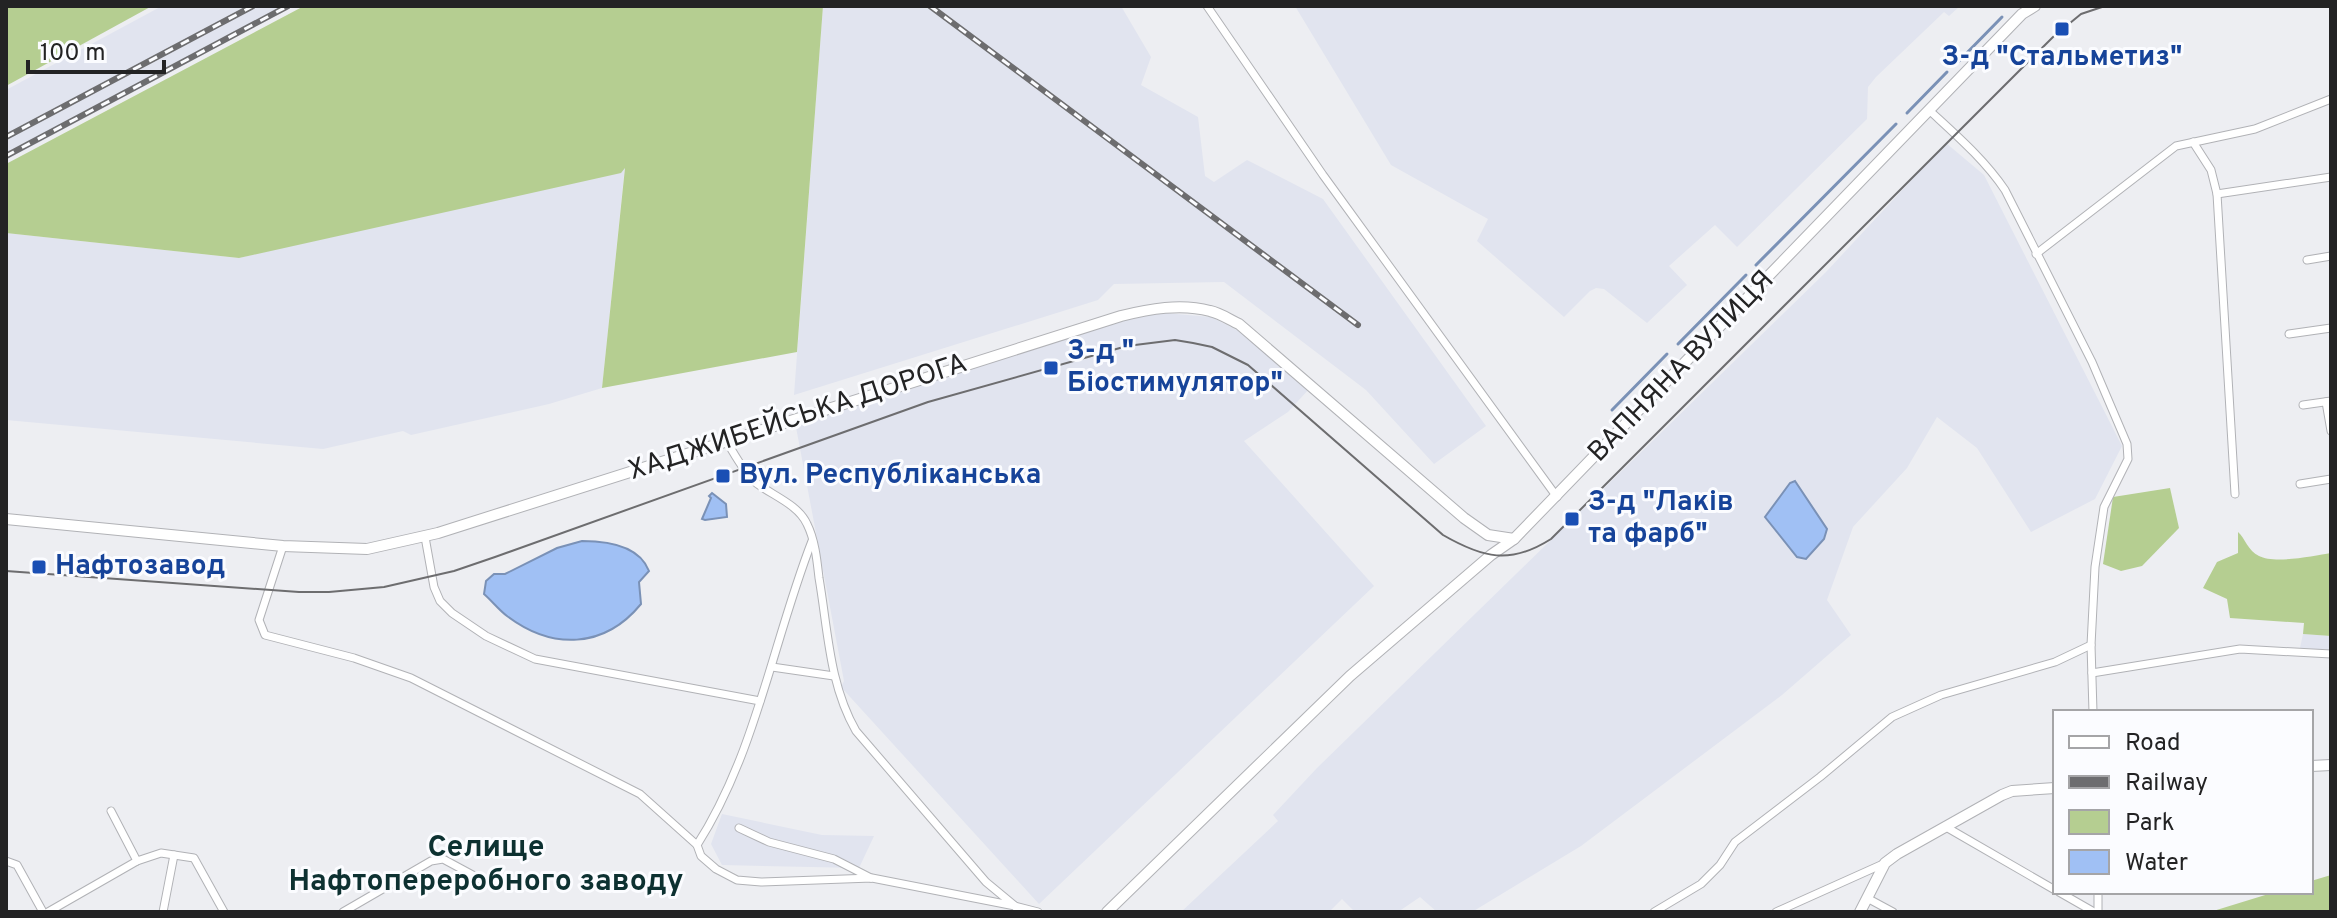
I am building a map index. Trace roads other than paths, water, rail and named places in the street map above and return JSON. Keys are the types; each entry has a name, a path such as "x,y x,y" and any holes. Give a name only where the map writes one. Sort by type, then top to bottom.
{"street":[{"path":"1207,6 1315,163 1557,497"},
{"name":"ВАПНЯНА ВУЛИЦЯ","path":"1107,912 1350,676 1491,555 1514,539 2022,14 2035,6"},
{"path":"2036,254 2176,146 2255,129 2331,99"},
{"path":"1929,110 1994,174 2092,362 2127,444 2128,459 2104,507 2095,567 2091,645 2093,710"},
{"path":"2193,142 2211,170 2217,194 2235,494"},
{"path":"2217,194 2331,177"},
{"path":"2307,260 2331,256"},
{"name":"ХАДЖИБЕЙСЬКА ДОРОГА","path":"6,519 283,546 367,549 425,537 1153,308 1210,311 1239,324 1464,518 1488,535 1514,539"},
{"path":"2289,334 2331,328"},
{"path":"2303,405 2328,401 2331,431"},
{"path":"727,442 748,474 802,517 812,541 834,676 846,714 856,731 986,882 1017,909"},
{"path":"2300,484 2331,479"},
{"path":"425,537 434,587 440,601 486,636 535,659 760,701"},
{"path":"697,845 725,793 760,701 812,541"},
{"path":"283,546 259,620 265,635 354,658 411,678 640,794 697,845 701,856 716,869 737,880 872,878 1038,912"},
{"path":"1654,912 1701,884 1720,865 1735,842 1892,717 1941,695 2055,662 2091,645"},
{"path":"2092,673 2240,649 2331,654"},
{"path":"772,667 834,676"},
{"path":"1776,912 1885,863 2002,795 2012,791 2053,788"},
{"path":"111,811 137,861"},
{"path":"1946,827 2053,889"},
{"path":"739,828 769,842 834,859 872,878"},
{"path":"6,861 17,865 45,912 137,861 161,853 194,858 224,912"},
{"path":"163,912 174,855"},
{"path":"343,912 431,861 443,859 482,880"},
{"path":"1860,912 1885,863"},
{"path":"2063,894 2096,912"},
{"path":"1867,898 1893,912"}],"water":[{"path":"1795,481 1827,529 1824,539 1806,559 1797,557 1765,517 1790,483"},
{"path":"712,493 726,504 727,517 702,519"},
{"path":"582,541 602,542 630,550 638,555 649,571 639,582 641,604 611,630 577,640 542,635 507,616 484,594 486,581 494,574 505,574 557,548"}],"waterway":[{"path":"1958,62 2002,17"},
{"path":"1907,113 1947,72"},
{"path":"1756,265 1896,124"},
{"path":"1678,344 1746,275"},
{"path":"1612,410 1667,354"}],"tram line":[{"path":"6,571 299,592 384,587 454,571 928,402 1127,346 1175,340 1212,347 1248,365 1443,535 1484,553 1522,553 1551,539 2053,37 2081,14 2105,6"}],"railway":[{"path":"6,137 253,6"},
{"path":"6,156 288,6"},
{"path":"930,6 1358,325"}],"place":[{"name":"З-д \"Стальметиз\"","path":"2062,29"},
{"name":"З-д \" Біостимулятор\"","path":"1051,368"},
{"name":"Вул. Республіканська","path":"723,476"},
{"name":"З-д \"Лаків та фарб\"","path":"1572,519"},
{"name":"Нафтозавод","path":"39,567"}],"district":[{"name":"Селище Нафтопереробного заводу","path":"486,865"}]}
